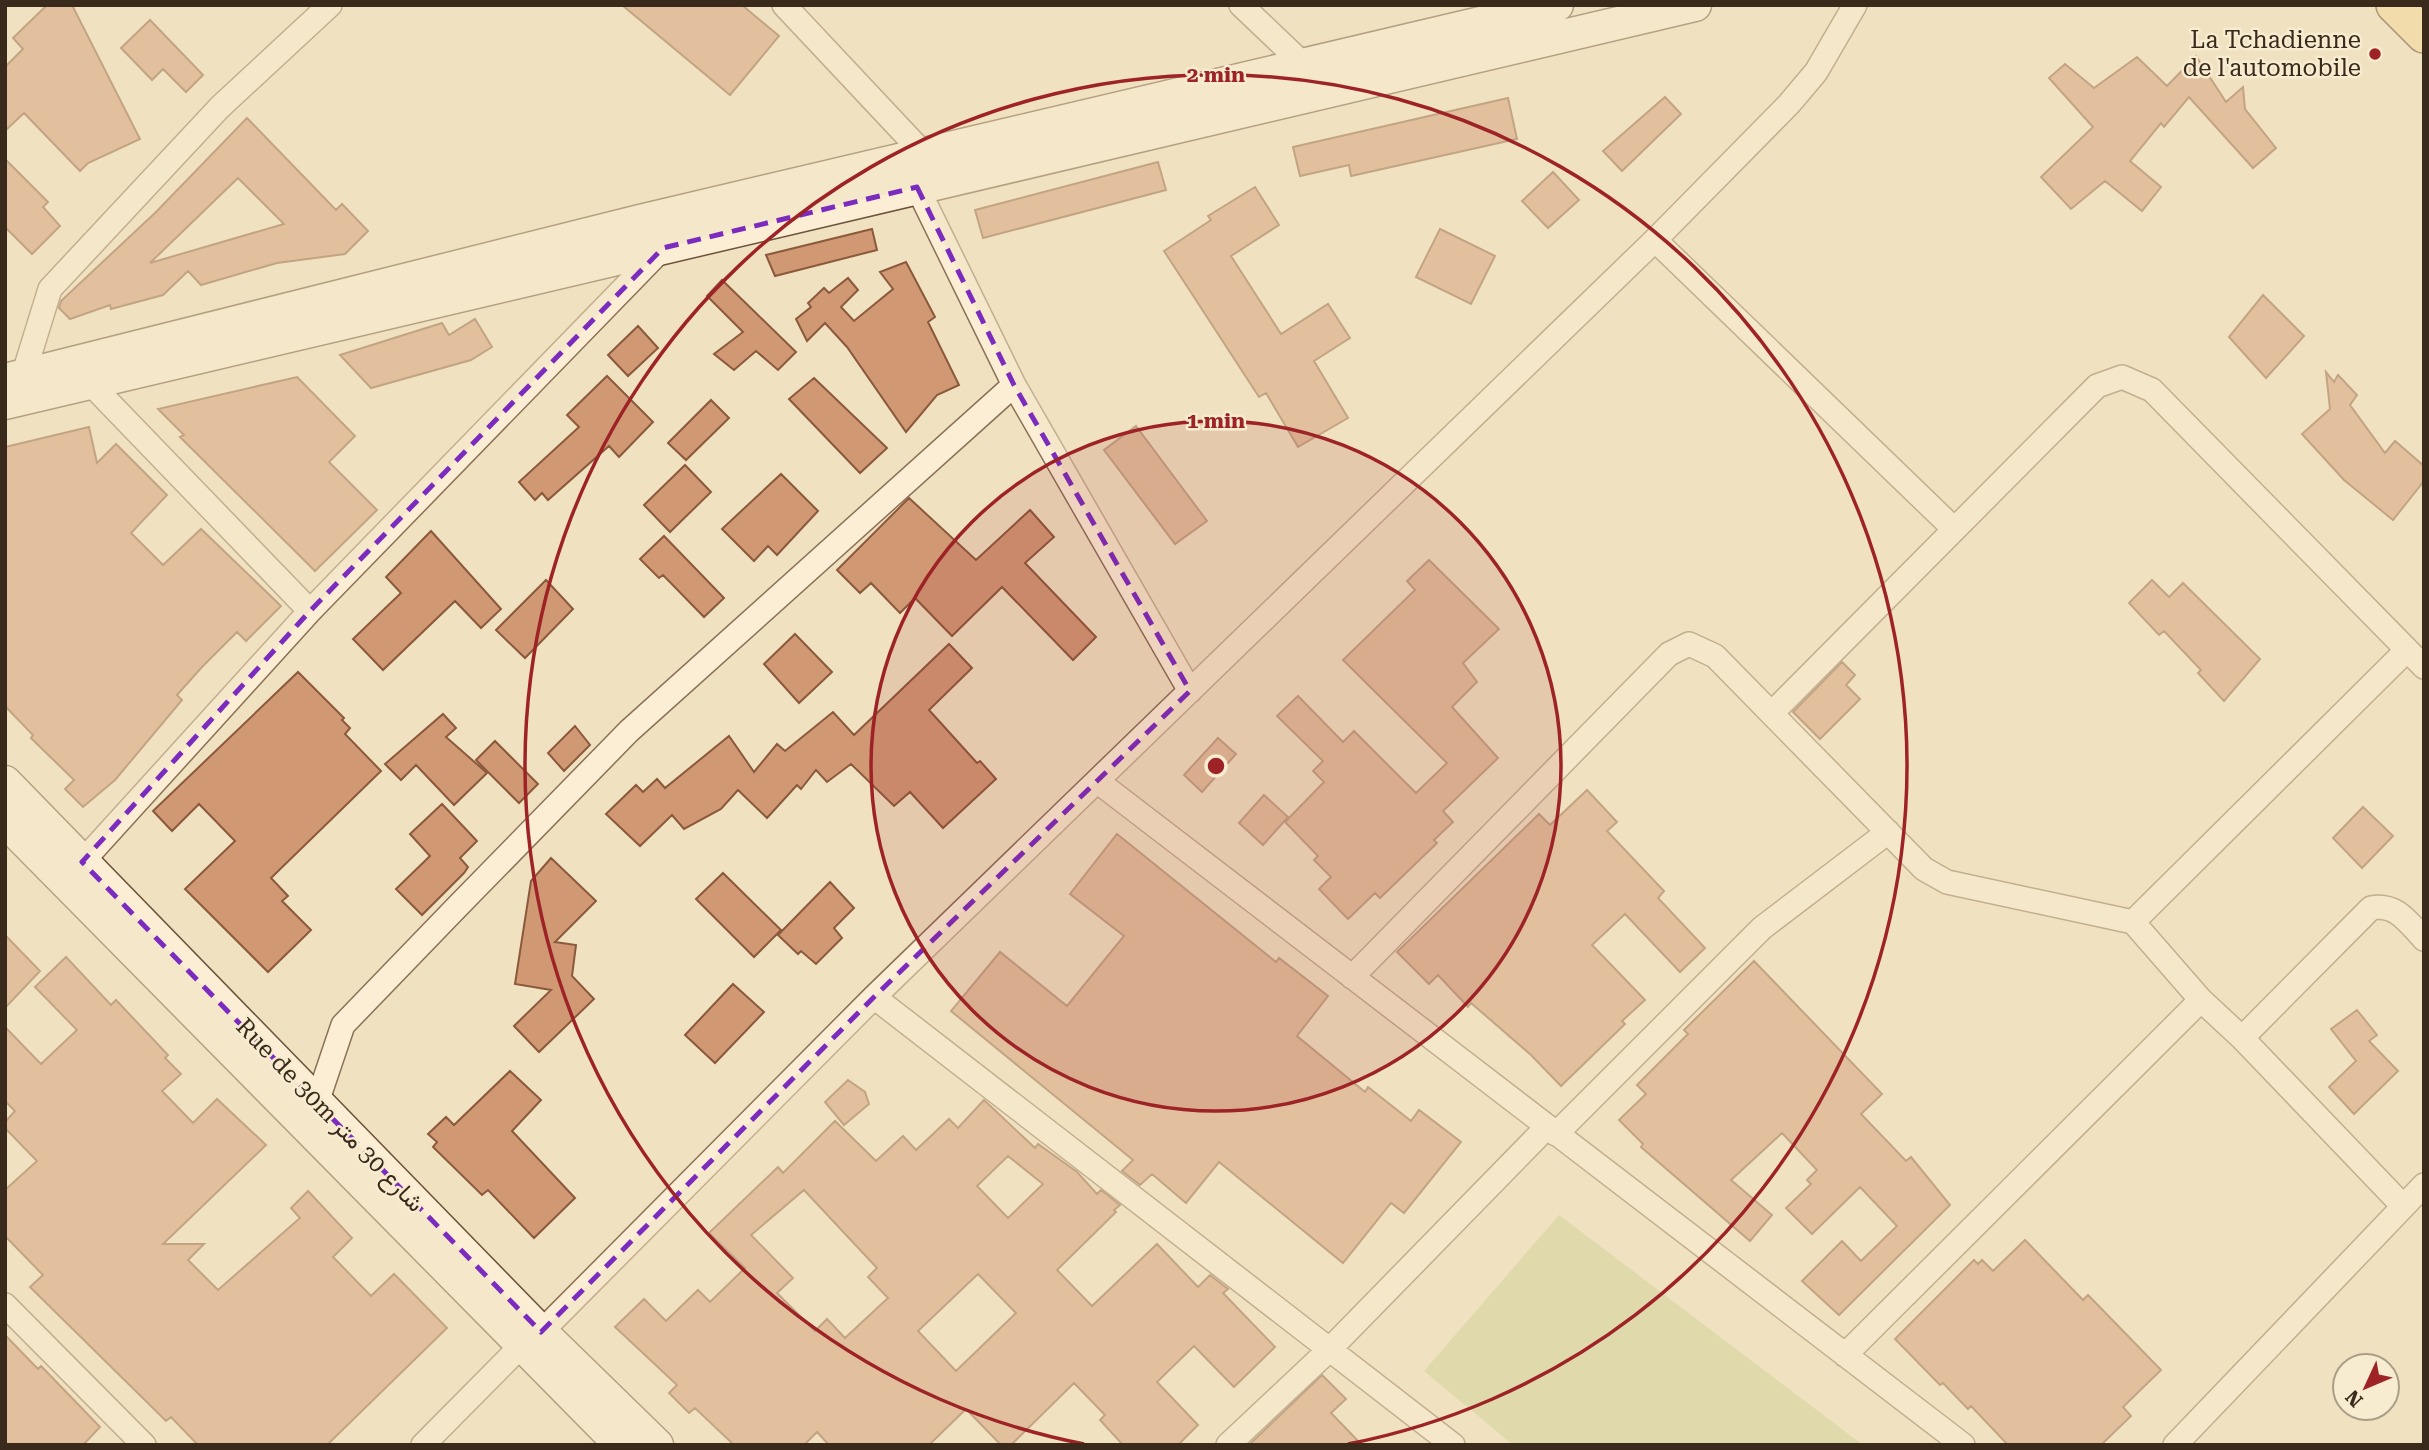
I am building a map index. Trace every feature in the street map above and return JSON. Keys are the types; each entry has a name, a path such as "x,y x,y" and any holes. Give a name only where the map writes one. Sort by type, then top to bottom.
{"main road":[{"path":"2394,5 2424,35"}],"street":[{"path":"14,378 50,289 220,107 330,5"},
{"path":"784,5 923,153"},
{"path":"1241,5 1303,64"},
{"path":"14,378 104,353 923,153 1557,5"},
{"path":"5,403 1695,5"},
{"path":"422,1445 874,997 1655,240 1816,72 1855,5"},
{"path":"917,187 1014,385 1190,691"},
{"path":"1655,240 1954,529"},
{"path":"82,862 310,611 663,248"},
{"path":"1772,713 2097,386 2122,377 2152,390 2424,667"},
{"path":"90,383 310,611"},
{"path":"317,1102 343,1025 456,908 629,731 1014,385"},
{"path":"1352,977 1669,654 1689,644 1716,656 1924,869 1947,882 2133,922 2201,1000 2242,1038 2403,1206"},
{"path":"2133,922 2407,650"},
{"path":"1097,781 1963,1445"},
{"name":"Rue de 30m شارع 30 متر","path":"5,782 317,1102 531,1339 621,1445"},
{"name":"Rue de 30m شارع 30 متر","path":"5,821 531,1339 657,1445"},
{"path":"1228,1445 1762,928 1888,832"},
{"path":"2242,1038 2371,908 2384,905 2398,912 2424,939"},
{"path":"874,997 1453,1445"},
{"path":"1845,1355 2201,1000"},
{"path":"2175,1445 2424,1185"},
{"path":"5,1305 145,1445"}],"highlighted area":[{"path":"917,187 1014,385 1190,691 874,997 541,1332 82,862 310,611 663,248"}],"green space":[{"path":"1559,1215 1863,1445 1513,1445 1424,1371"}],"building":[{"path":"47,5 72,5 140,139 88,163 80,171 24,113 5,131 5,67 23,49 13,38"},
{"path":"622,5 742,5 779,36 730,95"},
{"path":"150,20 203,75 186,92 163,69 152,80 121,48"},
{"path":"2196,56 2226,102 2243,87 2245,109 2276,148 2253,168 2189,97 2164,127 2161,123 2130,161 2161,187 2142,211 2105,181 2071,209 2041,177 2093,127 2049,78 2065,64 2094,88 2137,57 2167,86"},
{"path":"1665,97 1681,114 1622,171 1603,151"},
{"path":"1508,98 1517,139 1351,176 1349,165 1300,176 1293,147"},
{"path":"247,118 336,210 342,204 368,231 345,254 277,263 201,285 188,271 163,295 111,309 110,305 70,319 59,308 61,301 156,212","holes":["238,178 284,224 150,263"]},
{"path":"5,159 48,202 43,207 60,226 32,254 5,227"},
{"path":"1158,162 1166,190 983,238 975,210"},
{"path":"1553,172 1579,200 1548,228 1522,201"},
{"path":"1255,187 1279,225 1231,256 1281,334 1328,304 1350,338 1314,361 1348,418 1298,447 1266,393 1259,397 1164,251 1211,220 1208,216"},
{"path":"872,229 877,250 775,276 766,255"},
{"path":"1440,229 1495,256 1471,304 1416,277"},
{"path":"906,262 935,317 928,322 959,385 937,395 906,432 847,347 825,323 807,341 796,319 811,307 808,303 824,288 829,293 848,278 858,290 841,307 854,321 893,289 880,272"},
{"path":"722,280 796,352 778,370 756,351 734,370 714,354 743,332 707,296"},
{"path":"2263,295 2304,336 2266,378 2229,337"},
{"path":"475,319 492,347 471,360 371,388 340,355 442,323 449,335"},
{"path":"638,326 658,348 628,376 608,355"},
{"path":"2326,372 2334,382 2338,375 2357,395 2350,405 2385,453 2395,441 2424,466 2424,481 2393,520 2344,480 2302,434 2330,409"},
{"path":"607,376 653,422 619,457 609,446 548,500 542,493 535,500 519,482 579,427 567,415"},
{"path":"297,377 355,436 329,462 377,510 315,571 180,437 184,435 158,409"},
{"path":"814,378 887,448 860,473 789,399"},
{"path":"711,400 729,418 686,460 668,443"},
{"path":"1136,426 1207,521 1175,544 1104,450"},
{"path":"89,427 97,463 116,444 167,495 131,533 163,565 201,529 281,606 246,641 237,632 202,667 177,695 182,700 115,780 83,807 65,789 74,780 31,738 33,735 5,706 5,447"},
{"path":"685,465 711,492 670,532 644,505"},
{"path":"781,474 818,511 777,555 768,546 754,561 722,529"},
{"path":"909,498 976,560 1030,510 1054,537 1025,563 1096,637 1073,660 1002,587 952,636 915,598 900,613 871,583 860,593 837,570"},
{"path":"431,531 501,609 481,628 455,601 383,670 353,639 401,593 386,577"},
{"path":"664,536 724,598 704,617 663,575 659,578 640,559"},
{"path":"1429,560 1499,629 1463,663 1477,682 1452,707 1498,758 1443,811 1453,822 1434,840 1437,843 1380,898 1375,893 1348,919 1319,889 1331,877 1314,860 1318,856 1285,822 1324,782 1313,771 1323,761 1277,716 1298,696 1343,742 1354,731 1416,793 1447,763 1343,660 1415,590 1407,581"},
{"path":"546,580 573,609 525,658 496,630"},
{"path":"2152,580 2169,597 2183,583 2260,659 2224,701 2198,673 2201,670 2164,631 2159,635 2129,603"},
{"path":"795,634 832,672 799,703 764,664"},
{"path":"949,644 972,668 929,710 977,763 980,761 996,779 943,828 910,792 894,806 851,764 827,782 816,770 801,789 797,785 767,818 738,790 721,809 684,829 672,815 640,846 606,814 636,785 643,792 657,779 665,788 729,736 754,772 777,744 785,751 833,712 854,735"},
{"path":"1842,662 1855,675 1846,685 1860,699 1820,739 1793,712"},
{"path":"298,672 344,718 342,720 350,728 345,734 381,771 271,878 288,896 282,901 311,930 268,972 185,889 235,841 199,804 172,831 153,811"},
{"path":"443,714 456,728 446,737 487,773 454,805 416,765 401,780 385,764"},
{"path":"575,726 590,745 564,771 548,753"},
{"path":"1218,738 1236,754 1202,792 1184,775"},
{"path":"495,741 538,784 519,803 476,760"},
{"path":"1587,790 1617,822 1607,831 1664,891 1658,898 1705,948 1680,972 1625,914 1592,945 1645,1000 1622,1021 1625,1024 1561,1086 1531,1055 1471,1003 1468,1007 1438,975 1429,984 1397,952 1539,814 1550,825"},
{"path":"1264,795 1288,817 1263,845 1239,823"},
{"path":"442,804 477,841 460,858 468,867 464,873 422,915 396,889 430,856 410,834"},
{"path":"2363,807 2393,836 2362,868 2333,838"},
{"path":"1117,834 1276,962 1279,958 1328,996 1297,1036 1365,1092 1368,1087 1411,1121 1419,1110 1461,1142 1404,1213 1391,1203 1343,1263 1219,1162 1186,1203 1152,1174 1140,1185 1122,1171 1133,1160 951,1011 1000,952 1067,1006 1124,936 1070,894"},
{"path":"551,858 596,901 555,942 576,945 572,976 594,999 539,1052 514,1026 551,990 515,984 531,881"},
{"path":"723,873 781,930 754,957 696,899"},
{"path":"830,882 854,908 834,928 842,938 816,964 801,951 798,954 778,935"},
{"path":"5,935 40,971 5,1008"},
{"path":"66,957 111,1005 116,1000 168,1055 165,1058 181,1074 162,1091 193,1123 217,1099 266,1145 163,1244 204,1244 188,1260 218,1290 300,1218 291,1208 308,1191 352,1238 333,1257 371,1296 394,1274 447,1328 327,1445 198,1445 171,1417 166,1421 30,1287 43,1275 5,1236 5,1190 37,1161 5,1128 5,1122 15,1111 5,1101 5,1027 41,1064 77,1030 35,987"},
{"path":"1754,961 1882,1094 1861,1114 1906,1161 1911,1157 1950,1205 1839,1315 1802,1281 1842,1241 1861,1261 1897,1226 1860,1187 1812,1234 1786,1208 1811,1184 1807,1180 1817,1170 1782,1133 1731,1180 1772,1215 1750,1241 1641,1147 1643,1144 1619,1120 1646,1094 1637,1085 1688,1034 1684,1030"},
{"path":"733,984 764,1012 715,1063 685,1035"},
{"path":"2357,1010 2377,1035 2369,1041 2398,1071 2354,1114 2329,1087 2356,1061 2331,1029"},
{"path":"510,1071 541,1100 512,1131 575,1198 534,1238 488,1190 482,1195 433,1147 437,1142 428,1134 446,1117 454,1125"},
{"path":"848,1080 865,1092 869,1104 844,1125 825,1102"},
{"path":"984,1100 1035,1148 1038,1144 1077,1172 1097,1194 1101,1190 1120,1205 1057,1270 1092,1306 1157,1244 1198,1287 1210,1275 1228,1289 1223,1293 1275,1347 1234,1387 1194,1346 1157,1382 1198,1425 1178,1445 1123,1445 1100,1420 1105,1415 1074,1383 1011,1445 1001,1445 966,1409 929,1445 829,1445 817,1432 804,1445 734,1445 695,1408 689,1413 669,1393 677,1385 615,1327 644,1299 666,1321 698,1290 710,1302 745,1268 709,1233 778,1167 783,1173 835,1121 876,1161 903,1136 916,1150 949,1119 958,1128","holes":["1008,1156 1043,1184 1008,1218 977,1186","804,1190 877,1268 868,1277 888,1298 845,1338 827,1319 815,1331 777,1293 793,1278 751,1235","978,1274 1016,1313 956,1371 918,1331"]},
{"path":"2025,1240 2083,1300 2088,1295 2161,1370 2123,1407 2131,1416 2101,1445 2008,1445 1971,1406 1968,1409 1943,1383 1940,1385 1895,1339 1974,1260 1978,1264 1982,1260 1993,1271"},
{"path":"5,1335 38,1369 41,1366 100,1427 83,1445 5,1445"},
{"path":"1322,1375 1346,1399 1331,1413 1362,1445 1249,1445"}],"place":[{"name":"La Tchadienne de l'automobile","path":"2375,54"}]}
